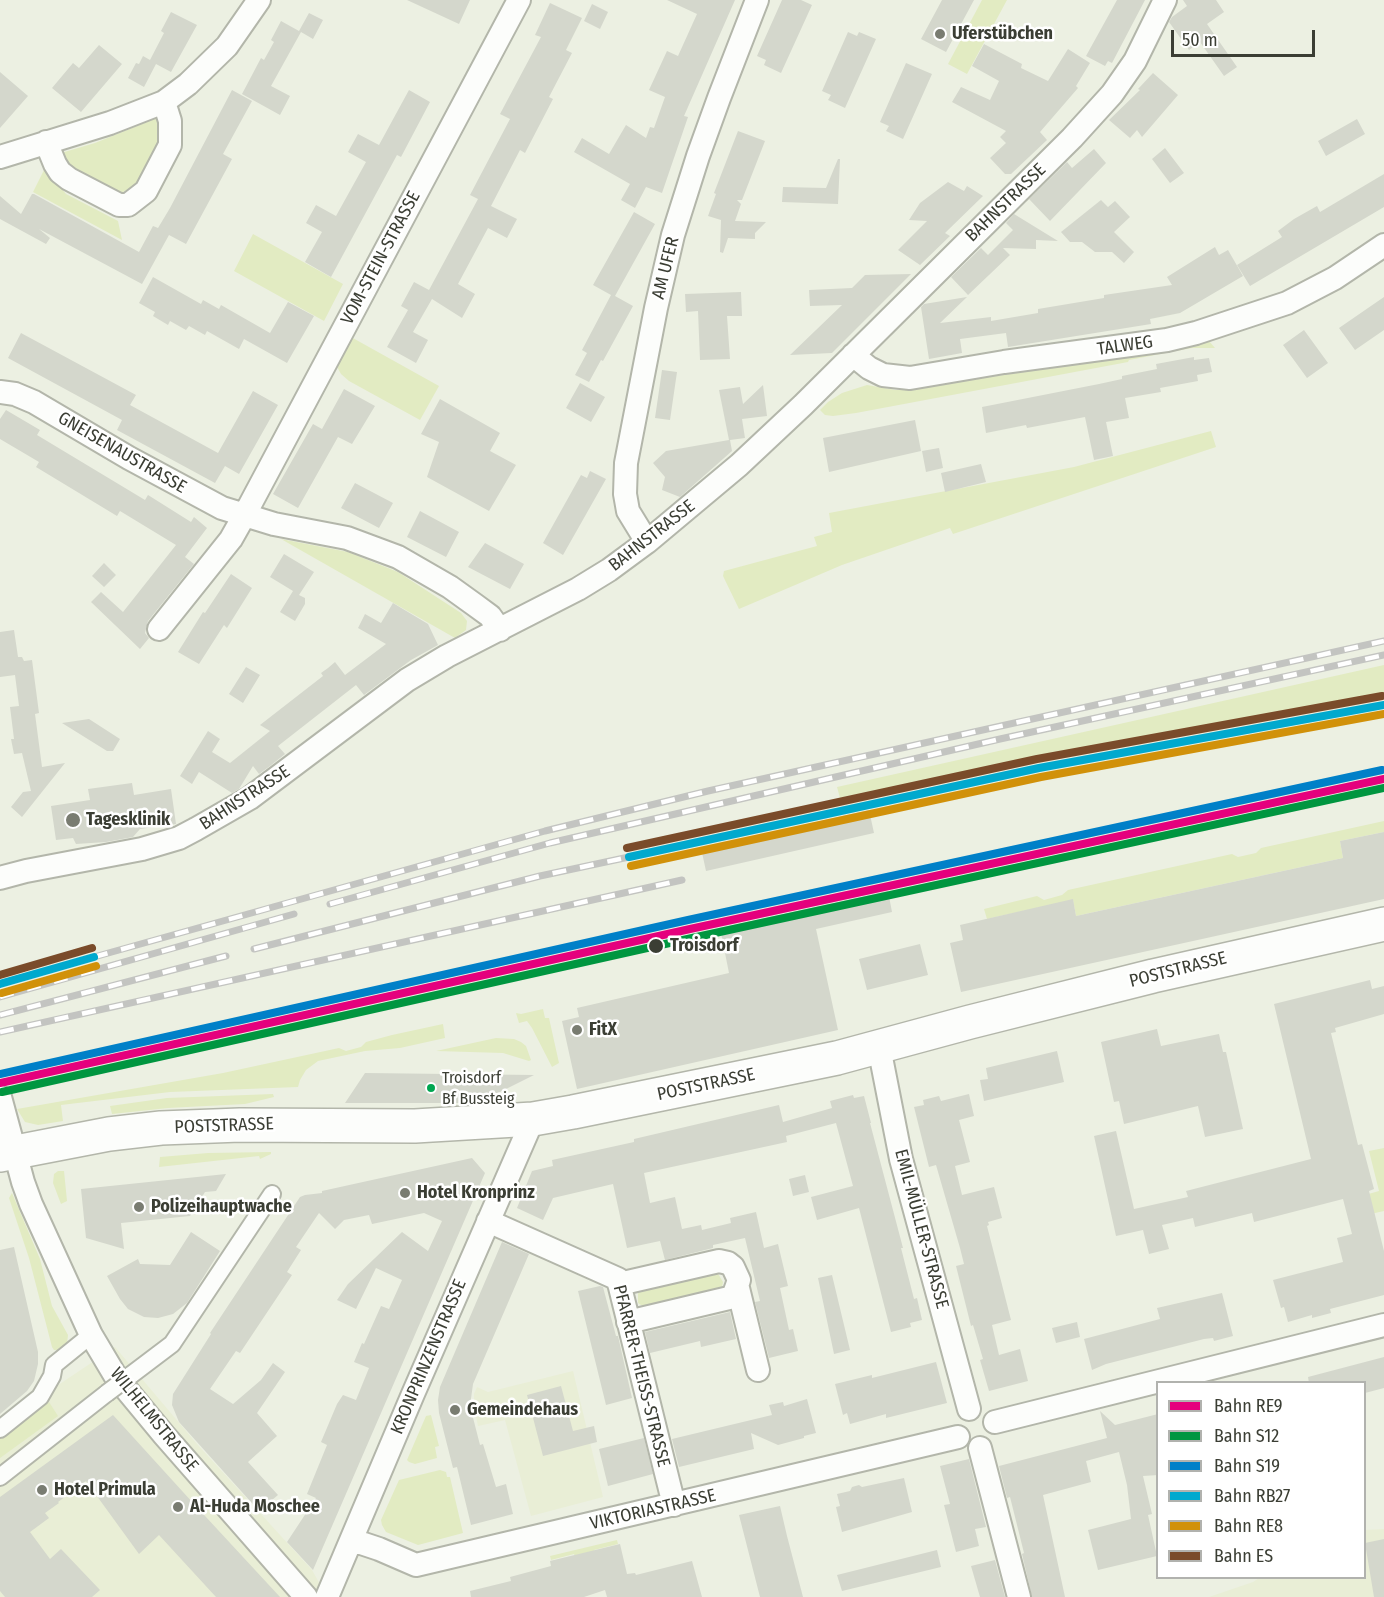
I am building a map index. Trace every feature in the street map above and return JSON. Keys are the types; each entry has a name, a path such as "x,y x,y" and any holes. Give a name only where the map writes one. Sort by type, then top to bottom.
{"main road":[{"name":"POSTSTRASSE","path":"7,1154 109,1134 199,1125 415,1126 533,1119 837,1058 1153,976 1384,924"}],"street":[{"path":"0,157 110,123 164,102 188,84 227,46 259,0"},
{"name":"VOM-STEIN-STRASSE","path":"244,516 518,0"},
{"name":"AM UFER","path":"647,542 628,511 625,494 626,463 660,288 673,235 702,146 722,88 758,0"},
{"name":"BAHNSTRASSE","path":"0,878 142,849 179,838 250,798 407,680 447,656 578,589 647,542 739,465 1072,138 1112,94 1135,61 1166,0"},
{"path":"46,142 60,172 119,206 128,205 146,191 170,145 170,121 164,102"},
{"name":"TALWEG","path":"853,355 869,368 883,375 910,378 1004,362 1167,340 1196,333 1287,303 1335,278 1384,245"},
{"name":"GNEISENAUSTRASSE","path":"0,392 15,394 34,402 203,499 244,516 347,538 398,557 467,599 490,616 500,630"},
{"path":"159,629 231,538 244,516"},
{"name":"EMIL-MÜLLER-STRASSE","path":"879,1047 901,1159 969,1409"},
{"name":"WILHELMSTRASSE","path":"0,1097 7,1154 91,1335 124,1388 306,1597"},
{"name":"KRONPRINZENSTRASSE","path":"327,1597 533,1119"},
{"path":"0,1477 172,1344 272,1194"},
{"name":"PFARRER-THEISS-STRASSE","path":"488,1221 615,1276 619,1284 674,1505"},
{"path":"619,1284 719,1261 728,1263 736,1271 739,1280 738,1288 758,1370"},
{"path":"628,1322 729,1298 738,1288"},
{"path":"1158,1381 1384,1324"},
{"path":"0,1429 40,1397 52,1376 54,1365 91,1335"},
{"path":"995,1422 1156,1381"},
{"path":"969,1409 985,1410 995,1422 993,1438 980,1448 969,1447 957,1437 958,1417 969,1409"},
{"name":"VIKTORIASTRASSE","path":"350,1543 361,1543 380,1549 416,1565 957,1437"},
{"path":"980,1448 1019,1597"}],"shaded area":[{"path":"115,1347 197,1444 312,1570 327,1597 0,1597 0,1424"},
{"path":"573,1371 603,1497 531,1516 505,1420 478,1426 474,1394 477,1387 488,1392"},
{"path":"1384,1529 1384,1597 1209,1597 1258,1579 1366,1579 1366,1530"}],"green space":[{"path":"982,0 1007,0 967,74 948,64"},
{"path":"159,117 165,130 141,180 133,187 121,193 112,193 67,172 61,153 95,143"},
{"path":"45,168 66,194 118,221 122,240 33,192"},
{"path":"253,234 343,284 324,321 234,271"},
{"path":"351,337 439,386 420,420 349,381 341,374 336,365"},
{"path":"1209,341 1215,348 1192,348 856,413 833,416 825,415 820,410 842,393 867,385 896,390 912,389 1153,352"},
{"path":"1211,431 1216,447 953,534 950,528 842,565 739,609 723,576 724,571 817,546 814,537 832,532 829,513 1074,467"},
{"path":"281,539 348,552 398,572 461,613 467,621 466,630 455,638"},
{"path":"1384,665 1384,696 1072,750 840,798 837,787"},
{"path":"1384,821 1384,832 1340,841 1343,858 1076,916 1073,900 987,919 984,909 1037,896 1044,900 1062,895 1068,890 1232,854 1238,857 1256,853 1261,848"},
{"path":"543,1009 545,1018 549,1018 559,1063 552,1067 532,1028 527,1021 519,1023 516,1013"},
{"path":"443,1024 445,1038 400,1048 365,1051 318,1061 306,1070 298,1087 170,1092 61,1105 63,1121 38,1125 25,1122 17,1109 223,1073 339,1048 346,1051 361,1047 366,1042"},
{"path":"496,1038 514,1039 521,1042 526,1046 531,1060 503,1053 436,1051"},
{"path":"273,1094 274,1097 245,1104 112,1114 110,1106 167,1098"},
{"path":"1384,1148 1384,1211 1357,1217 1351,1199 1379,1191 1369,1151"},
{"path":"271,1152 260,1159 259,1156 159,1167 160,1157 208,1153"},
{"path":"64,1171 67,1201 61,1204 53,1183 54,1174"},
{"path":"12,1193 40,1259 52,1306 68,1335 67,1344 60,1350 54,1350 52,1347 29,1258 9,1198"},
{"path":"717,1272 723,1282 717,1292 647,1309 638,1303 638,1291 643,1288"},
{"path":"49,1402 58,1416 0,1458 0,1438"},
{"path":"431,1415 439,1446 435,1447 437,1458 415,1464 409,1462 407,1460 426,1416"},
{"path":"440,1470 446,1472 447,1477 450,1477 463,1533 418,1545 386,1532 381,1520 399,1480"},
{"path":"617,1540 618,1544 594,1550 595,1554 576,1559 574,1554 551,1560 550,1556"}],"building":[{"path":"407,0 470,0 459,24"},
{"path":"667,0 735,0 684,116 688,117 662,193 646,187 635,208 621,200 630,184 574,152 582,138 609,154 626,125 646,138 650,127 654,128 665,97 649,90 667,51 678,56 697,14"},
{"path":"782,0 801,0 812,5 781,73 764,65 766,60 757,56"},
{"path":"942,0 974,0 946,52 921,39"},
{"path":"1117,0 1145,0 1112,63 1108,61 1105,66 1086,56"},
{"path":"1183,0 1216,0 1224,12 1207,24 1237,67 1224,76 1200,42 1189,50 1169,22 1187,6"},
{"path":"550,3 582,18 566,50 572,53 549,97 553,99 525,153 520,150 491,206 517,219 507,238 488,228 458,284 475,294 462,318 432,299 413,332 428,340 416,363 387,347 408,310 401,306 414,282 429,290 478,199 470,195 510,119 500,114 541,37 535,35"},
{"path":"592,4 608,12 600,29 584,21"},
{"path":"171,12 197,25 171,72 156,64 144,87 128,78 136,63 139,64 143,56 150,60 164,33 161,31"},
{"path":"309,13 323,20 313,39 301,32 271,86 290,96 280,115 242,94 261,58 264,60 274,42 271,40 281,21 299,31"},
{"path":"848,32 857,36 859,32 876,39 845,108 828,100 831,95 822,91"},
{"path":"984,44 1022,64 1021,68 1048,81 1068,49 1090,63 1076,86 1078,88 1040,132 1047,140 1011,174 1005,174 990,158 1006,143 1000,137 1006,131 952,102 961,87 990,100 999,81 972,66"},
{"path":"99,45 122,64 81,112 52,88 73,63 79,68"},
{"path":"906,63 932,74 903,139 886,131 889,126 880,122"},
{"path":"0,72 28,96 0,128"},
{"path":"1153,73 1178,95 1142,137 1137,130 1130,138 1109,120 1140,90 1138,89"},
{"path":"232,90 252,101 223,154 232,159 186,244 169,235 142,284 39,229 50,238 46,244 0,219 0,196 21,214 34,194 139,252 153,226 158,228 170,208"},
{"path":"409,90 430,102 401,157 397,155 331,277 305,262 322,232 306,223 316,205 336,216 366,162 348,152 358,134 379,145"},
{"path":"1357,119 1365,134 1326,156 1318,141"},
{"path":"738,131 765,141 742,200 737,200 741,204 735,221 766,222 755,233 755,239 728,238 723,253 720,252 721,220 708,216 716,194 714,193"},
{"path":"1165,148 1184,173 1170,183 1152,159"},
{"path":"1094,149 1106,163 1050,221 1029,199 1067,162 1072,168"},
{"path":"838,159 840,159 838,204 782,202 783,187 826,188"},
{"path":"1384,174 1384,207 1250,286 1237,265 1282,237 1278,231 1294,219 1317,206 1320,212"},
{"path":"948,182 964,191 967,186 983,196 945,233 950,236 920,265 898,250 927,221 909,220 920,203"},
{"path":"1101,200 1108,207 1115,201 1130,217 1114,232 1134,252 1124,263 1112,252 1095,252 1082,242 1070,242 1061,232"},
{"path":"634,212 655,224 615,296 633,306 589,382 575,375 587,353 582,350 611,295 593,285"},
{"path":"1014,214 1058,241 1036,240 1036,249 1003,248 1010,255 968,295 951,277 981,248 988,255 1013,230 1006,223"},
{"path":"1215,247 1219,255 1228,250 1243,276 1180,313 1150,319 1151,324 1008,347 1006,333 960,339 962,353 929,359 921,307 924,304 967,297 940,323 991,317 991,321 1038,313 1038,309 1104,298 1104,295 1172,285 1167,277"},
{"path":"911,274 832,353 790,355 842,305 810,306 809,290 852,288 865,275"},
{"path":"153,277 201,304 203,300 219,309 221,305 270,333 288,302 314,316 287,363 244,339 239,349 207,331 205,335 189,326 186,330 170,321 168,325 153,316 155,312 139,303"},
{"path":"741,292 742,316 727,316 730,359 700,360 698,311 686,312 685,294"},
{"path":"1384,297 1384,330 1355,350 1339,328"},
{"path":"1304,330 1328,363 1307,378 1283,345"},
{"path":"21,333 136,395 130,405 218,453 253,391 278,405 239,474 225,466 215,483 117,430 122,420 8,358"},
{"path":"1194,357 1194,360 1209,358 1212,372 1197,375 1198,381 1160,388 1161,392 1125,398 1129,418 1106,422 1113,456 1094,460 1085,417 986,433 982,407 1122,379 1122,376 1157,369 1156,364"},
{"path":"662,370 677,372 670,420 655,418"},
{"path":"580,383 605,397 591,422 566,408"},
{"path":"763,385 767,416 742,419 745,438 730,440 732,451 680,497 662,490 665,477 653,463 666,451 729,440 719,390 740,387 743,404"},
{"path":"344,389 375,406 352,444 338,437 298,508 273,494 313,424 322,429"},
{"path":"440,399 500,433 490,451 516,465 489,511 427,477 439,442 421,434"},
{"path":"6,410 40,430 37,435 145,500 148,495 191,522 194,517 207,528 185,557 194,564 148,621 145,633 149,638 140,649 91,602 101,592 123,612 176,545 120,511 117,516 36,467 39,462 0,439 0,419"},
{"path":"915,420 921,451 829,472 823,438"},
{"path":"939,448 943,468 926,472 922,451"},
{"path":"981,464 986,482 945,492 941,473"},
{"path":"590,471 606,479 563,555 543,543 581,475 587,478"},
{"path":"355,483 393,503 379,528 341,508"},
{"path":"420,511 459,532 446,557 407,537"},
{"path":"485,543 524,564 510,589 468,567"},
{"path":"284,554 314,572 299,595 305,598 305,604 295,621 280,612 293,591 270,577"},
{"path":"104,563 116,575 104,587 92,576"},
{"path":"231,574 252,588 227,628 224,625 199,664 178,652 203,612 205,613"},
{"path":"393,603 428,624 438,645 411,660 364,695 356,685 278,746 285,754 270,766 259,774 253,766 239,789 232,793 199,772 192,784 180,776 208,731 220,739 212,752 230,763 270,731 260,725 323,676 321,673 335,662 345,675 386,644 358,628 365,614 381,623"},
{"path":"14,630 18,657 22,657 24,661 32,660 39,713 35,714 42,767 65,763 22,817 11,807 23,792 31,791 22,753 14,754 11,739 14,739 10,707 19,706 15,675 0,677 0,632"},
{"path":"246,667 260,675 243,703 229,694"},
{"path":"89,719 120,739 113,751 107,751 62,723"},
{"path":"132,783 134,795 171,789 176,824 140,829 133,837 106,842 76,844 73,838 56,840 51,806 90,800 88,789"},
{"path":"869,810 874,833 706,871 701,848"},
{"path":"1384,832 1384,899 961,992 950,943 963,940 960,925 1073,899 1076,916 1343,858 1340,841"},
{"path":"888,891 892,912 816,929 838,1030 577,1089 562,1021 579,1017 577,1008 729,973 720,928"},
{"path":"920,944 928,975 867,990 859,959"},
{"path":"1370,980 1372,989 1384,986 1384,1014 1335,1028 1336,1032 1331,1033 1358,1145 1362,1144 1374,1189 1369,1191 1384,1251 1384,1295 1330,1309 1331,1313 1312,1318 1312,1315 1288,1322 1284,1307 1281,1308 1273,1280 1343,1262 1337,1238 1352,1234 1343,1199 1254,1222 1252,1213 1195,1227 1193,1218 1162,1225 1169,1249 1149,1254 1143,1230 1116,1236 1094,1136 1116,1131 1134,1209 1188,1197 1186,1191 1311,1159 1274,1004"},
{"path":"1157,1029 1161,1046 1219,1034 1223,1052 1226,1052 1243,1129 1205,1137 1198,1106 1124,1124 1119,1101 1114,1102 1101,1042"},
{"path":"1057,1051 1064,1082 984,1101 980,1080 988,1079 986,1068"},
{"name":"Troisdorf Bf Bussteig","path":"365,1073 534,1075 482,1103 345,1103"},
{"path":"969,1094 974,1116 959,1120 970,1162 955,1166 962,1195 994,1187 1002,1218 988,1222 987,1226 1011,1320 992,1325 999,1355 1020,1349 1028,1381 989,1391 980,1360 983,1359 973,1325 971,1326 956,1266 964,1264 960,1248 936,1165 929,1167 914,1107 924,1105 923,1100 939,1096 941,1101"},
{"path":"853,1095 854,1098 864,1096 914,1299 917,1298 922,1320 910,1323 911,1327 891,1332 859,1208 817,1220 811,1197 853,1186 836,1123 786,1136 787,1142 644,1173 650,1203 675,1197 682,1229 701,1225 702,1230 731,1223 730,1218 756,1212 764,1248 778,1244 788,1286 780,1288 789,1330 793,1329 798,1351 769,1358 755,1302 760,1301 745,1238 665,1260 660,1241 627,1248 613,1184 553,1198 543,1220 517,1208 532,1171 553,1166 552,1160 634,1142 634,1139 779,1105 783,1122 832,1108 830,1101"},
{"path":"472,1158 485,1173 313,1570 287,1542 316,1498 307,1494 327,1445 321,1442 337,1404 343,1395 356,1400 369,1368 354,1362 362,1343 364,1344 381,1306 389,1309 402,1280 376,1268 356,1309 337,1300 348,1284 402,1232 428,1251 442,1221 424,1213 372,1224 369,1215 344,1220 335,1229 319,1213 296,1247 301,1250 287,1272 292,1275 240,1353 236,1351 210,1389 233,1404 261,1380 273,1363 285,1372 257,1413 277,1436 248,1462 278,1495 259,1511 179,1422 172,1405 173,1394 210,1333 300,1197"},
{"name":"Polizeihauptwache","path":"226,1174 216,1191 205,1192 190,1216 121,1223 124,1249 86,1238 81,1189"},
{"path":"805,1175 809,1192 793,1196 789,1179"},
{"path":"191,1232 220,1251 187,1303 173,1314 158,1318 144,1317 128,1309 107,1276 138,1259 140,1264 170,1265"},
{"path":"502,1242 529,1254 473,1384 470,1406 480,1445 483,1444 496,1487 506,1484 513,1514 471,1525 457,1467 453,1468 439,1413 438,1400 440,1387"},
{"path":"14,1247 38,1352 38,1364 34,1381 27,1391 0,1414 0,1250"},
{"path":"832,1275 850,1350 834,1354 818,1278"},
{"path":"603,1287 616,1336 618,1336 632,1398 606,1405 578,1291"},
{"path":"1222,1293 1233,1336 1214,1341 1213,1338 1204,1339 1106,1364 1092,1370 1084,1339 1160,1319 1157,1308"},
{"path":"730,1312 736,1339 701,1347 700,1341 650,1353 645,1332"},
{"path":"1077,1322 1080,1337 1056,1343 1052,1328"},
{"path":"1384,1357 1384,1388 1366,1393 1366,1381 1309,1381 1308,1377"},
{"path":"936,1362 947,1403 886,1418 886,1414 850,1424 847,1413 843,1415 835,1384 872,1375 872,1378"},
{"path":"561,1386 573,1431 594,1426 597,1442 543,1456 527,1395"},
{"path":"807,1399 816,1433 778,1445 751,1433 754,1449 679,1467 672,1439 772,1415 769,1405 783,1402 784,1406"},
{"path":"1100,1411 1115,1425 1156,1415 1156,1475 1143,1476 1152,1514 1148,1515 1156,1556 1098,1570 1088,1530 1131,1519 1127,1485 1119,1452 1086,1461 1091,1482 1043,1495 1065,1597 1032,1597 1010,1497 1007,1498 999,1466 1107,1438"},
{"path":"113,1415 280,1597 216,1597 159,1535 139,1554 86,1481 45,1513 49,1518 30,1532 50,1559 61,1549 100,1590 92,1597 5,1597 0,1591 0,1497"},
{"path":"644,1438 653,1474 608,1486 599,1449"},
{"path":"969,1459 986,1527 975,1529 979,1546 956,1552 944,1505 950,1504 940,1466"},
{"path":"904,1478 912,1512 842,1532 836,1507 840,1506 837,1494 850,1491 852,1487 859,1485 862,1487"},
{"path":"780,1506 803,1597 760,1597 739,1515"},
{"path":"1384,1539 1384,1597 1374,1597 1366,1543"},
{"path":"620,1544 627,1574 635,1573 636,1575 692,1561 702,1597 607,1597 605,1590 584,1597 471,1597 470,1591 511,1581 510,1577 551,1566 550,1561"},
{"path":"937,1550 941,1567 842,1591 837,1575"},
{"path":"995,1560 1005,1597 980,1597 971,1566"}],"railway":[{"path":"94,957 545,831 708,791 1384,641"},
{"path":"330,904 550,843 1000,739 1384,655"},
{"path":"254,949 540,876 629,857"},
{"path":"0,1032 682,880"},
{"path":"0,997 294,914"},
{"path":"0,1015 226,956"}],"rail line":[{"name":"ES","path":"627,848 1037,759 1382,696"},
{"name":"RB27","path":"629,857 1039,768 1384,705"},
{"name":"RE8","path":"631,866 1041,777 1384,714"},
{"name":"S19","path":"0,1074 688,920 1382,770"},
{"name":"RE9","path":"0,1083 690,929 1384,779"},
{"name":"S12","path":"2,1092 692,938 1384,788"},
{"name":"ES","path":"0,975 92,948"},
{"name":"RB27","path":"0,984 94,957"},
{"name":"RE8","path":"2,993 96,966"}],"place":[{"name":"Uferstübchen","path":"940,34"},
{"name":"Tagesklinik","path":"73,820"},
{"name":"Troisdorf","path":"656,946"},
{"name":"FitX","path":"577,1030"},
{"name":"Troisdorf Bf Bussteig","path":"431,1088"},
{"name":"Hotel Kronprinz","path":"405,1193"},
{"name":"Polizeihauptwache","path":"139,1207"},
{"name":"Gemeindehaus","path":"455,1410"},
{"name":"Hotel Primula","path":"42,1490"},
{"name":"Al-Huda Moschee","path":"178,1507"}]}
